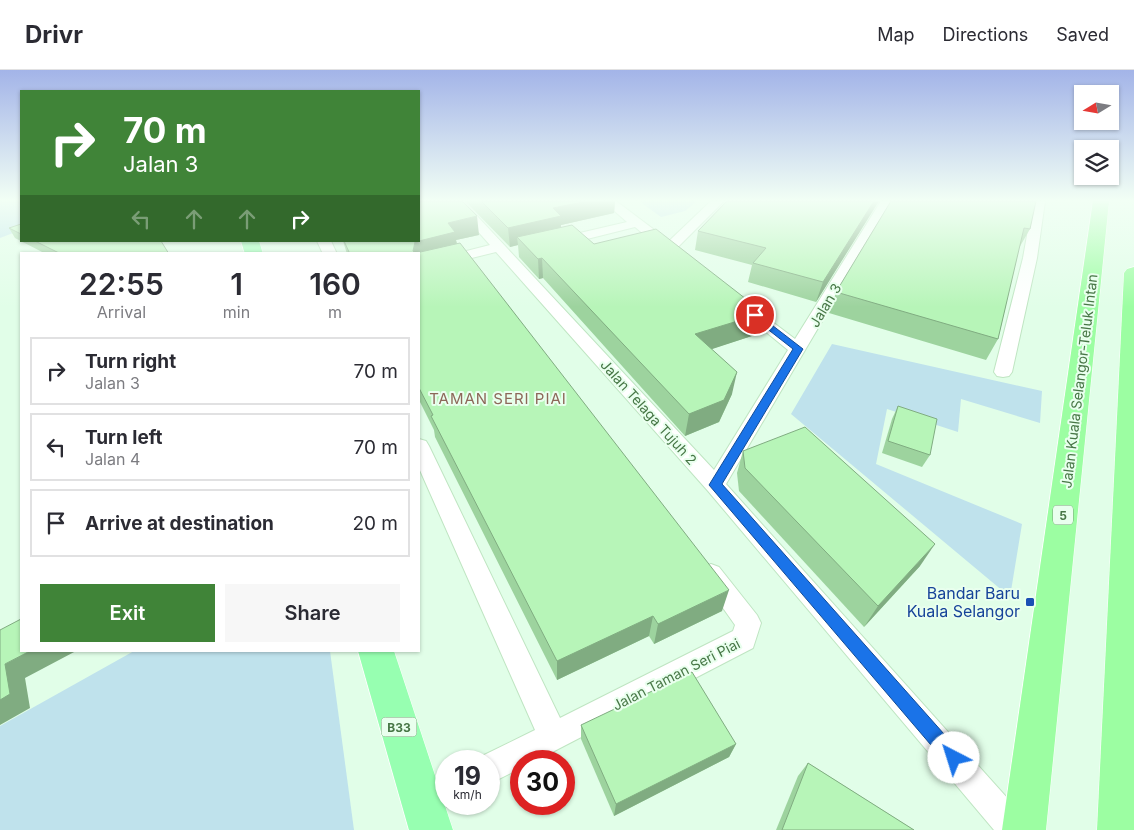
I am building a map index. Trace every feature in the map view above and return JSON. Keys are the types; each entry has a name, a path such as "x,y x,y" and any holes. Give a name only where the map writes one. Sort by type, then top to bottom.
{"highway":[{"name":"Jalan Kuala Selangor-Teluk Intan","path":"1024,830 1097,236"},
{"path":"1120,830 1134,273"}],"main road":[{"name":"B33","path":"376,652 433,807"}],"street":[{"name":"Jalan Telaga Tujuh 2","path":"495,236 510,250 1016,830"},
{"path":"542,246 581,236"},
{"path":"654,236 684,260"},
{"path":"669,248 681,236"},
{"name":"Jalan 3","path":"715,485 866,236"},
{"path":"1003,372 1033,236"},
{"path":"420,266 472,263 510,250"},
{"path":"730,295 798,349"},
{"path":"420,448 553,736"},
{"name":"Jalan Taman Seri Piai","path":"500,763 744,639 748,623 700,560"}],"shaded area":[{"path":"832,344 1042,391 1040,423 961,399 958,432 887,409 876,464 1022,524 1010,597 791,414"},
{"path":"132,652 330,652 354,830 0,830 0,726"}],"building":[{"path":"420,236 437,236 420,241"},
{"path":"585,236 594,244 625,236 666,236 764,313 695,334 737,372 724,400 689,414 542,258 538,259 517,237"},
{"path":"720,236 852,236 823,282 753,263 766,248"},
{"path":"870,236 1022,236 998,339 836,292"},
{"path":"37,242 162,242 168,252 57,252"},
{"path":"344,242 415,242 413,251 414,252 349,252"},
{"path":"460,243 729,590 658,624 653,616 557,661 431,416 433,415 420,390 420,252"},
{"path":"898,406 937,419 930,455 888,441"},
{"path":"805,427 935,544 878,606 745,468 743,451"},
{"path":"20,620 20,652 28,652 5,664 10,694 0,700 0,630"},
{"path":"692,672 736,744 616,804 581,725"},
{"path":"808,763 914,830 782,830"}],"place":[{"name":"Bandar Baru Kuala Selangor","path":"1030,602"}],"district":[{"name":"TAMAN SERI PIAI","path":"498,398"}],"route":[{"path":"755,315 798,349 715,485 954,758"}]}
